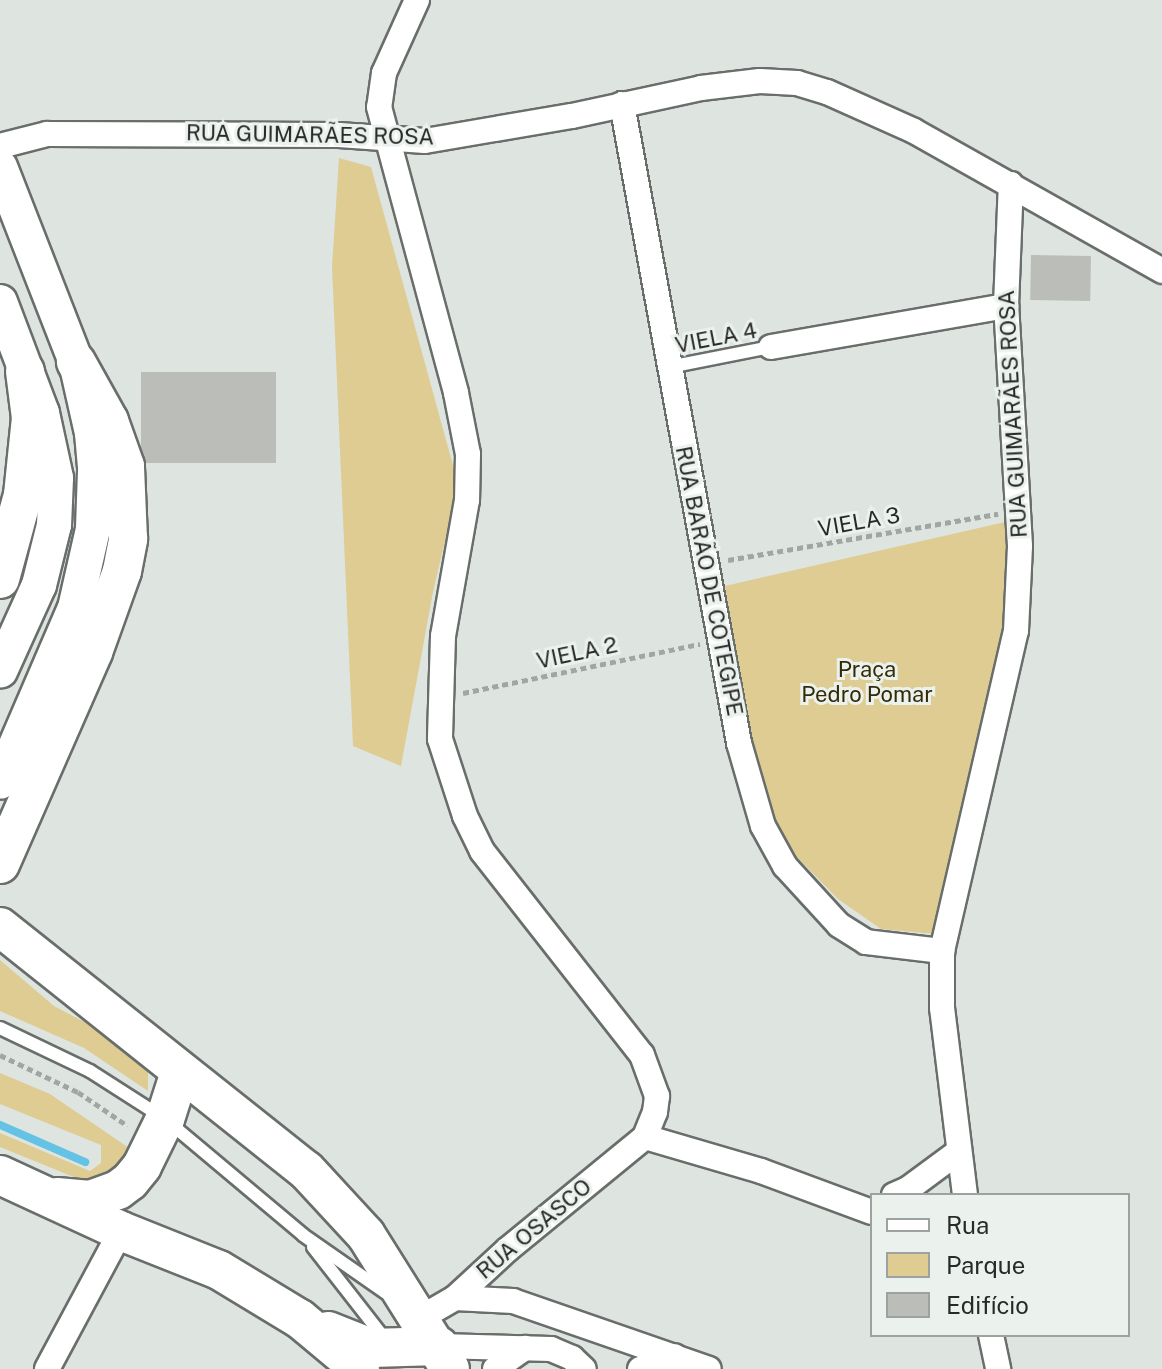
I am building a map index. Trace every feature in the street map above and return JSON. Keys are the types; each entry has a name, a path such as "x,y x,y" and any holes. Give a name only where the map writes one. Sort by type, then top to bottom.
{"main road":[{"path":"0,167 76,362 109,421 125,466 128,539 122,571 99,638 0,864"},
{"path":"0,302 55,460 54,525 35,596 0,671"},
{"path":"0,782 75,608 93,529 92,433 76,362"},
{"path":"0,579 23,495 31,418 25,371"},
{"path":"0,927 306,1170 366,1235 437,1344 396,1354 363,1346 300,1319 219,1270 121,1231 0,1175"},
{"path":"46,1196 90,1200 118,1190 142,1166 150,1125 180,1072"},
{"path":"300,1319 360,1369"}],"street":[{"path":"417,0 384,73 379,107 384,136 456,393 468,454 467,500 443,636 440,698 440,739 465,816 482,851 642,1055 657,1096 655,1112 645,1137 865,1205"},
{"name":"RUA GUIMARÃES ROSA","path":"0,146 47,134 384,136 425,141 716,86 760,81 797,83 827,92 914,131 1011,184 1006,306 1020,546 1016,631 942,951 942,1008 965,1193"},
{"name":"RUA BARÃO DE COTEGIPE","path":"622,104 667,367 739,743 763,826 785,866 839,925 866,942 942,951"},
{"path":"1011,184 1162,271"},
{"path":"771,347 1006,306"},
{"name":"RUA OSASCO","path":"437,1344 455,1298 507,1250 645,1137"},
{"path":"899,1193 958,1152"},
{"path":"47,1369 121,1231"},
{"path":"455,1298 513,1301 709,1369"},
{"path":"991,1337 998,1369"},
{"path":"437,1344 562,1352 584,1369"},
{"path":"495,1369 525,1348"},
{"path":"640,1369 675,1356"}],"lane":[{"name":"VIELA 4","path":"667,367 771,347"},
{"path":"0,1028 90,1071 150,1125 303,1235 437,1344"},
{"path":"303,1235 396,1354"}],"path":[{"name":"VIELA 3","path":"707,564 1017,511"},
{"name":"VIELA 2","path":"440,698 721,640"},
{"path":"0,1055 150,1125"}],"green space":[{"path":"339,158 371,167 454,469 453,507 433,592 401,766 353,746 332,267"},
{"name":"Praça Pedro Pomar","path":"1005,522 1008,557 1004,642 935,934 881,929 838,899 797,857 773,822 750,745 725,586"},
{"path":"0,960 54,1006 109,1035 148,1067 148,1091 84,1048 0,1011"},
{"path":"0,1073 50,1094 129,1148 105,1183 86,1182 0,1147 0,1133 90,1171 101,1163 101,1145 0,1104"}],"building":[{"path":"1031,255 1091,256 1090,301 1030,300"},
{"path":"141,372 276,372 276,463 141,463"}],"waterway":[{"path":"0,1125 85,1162"}]}
